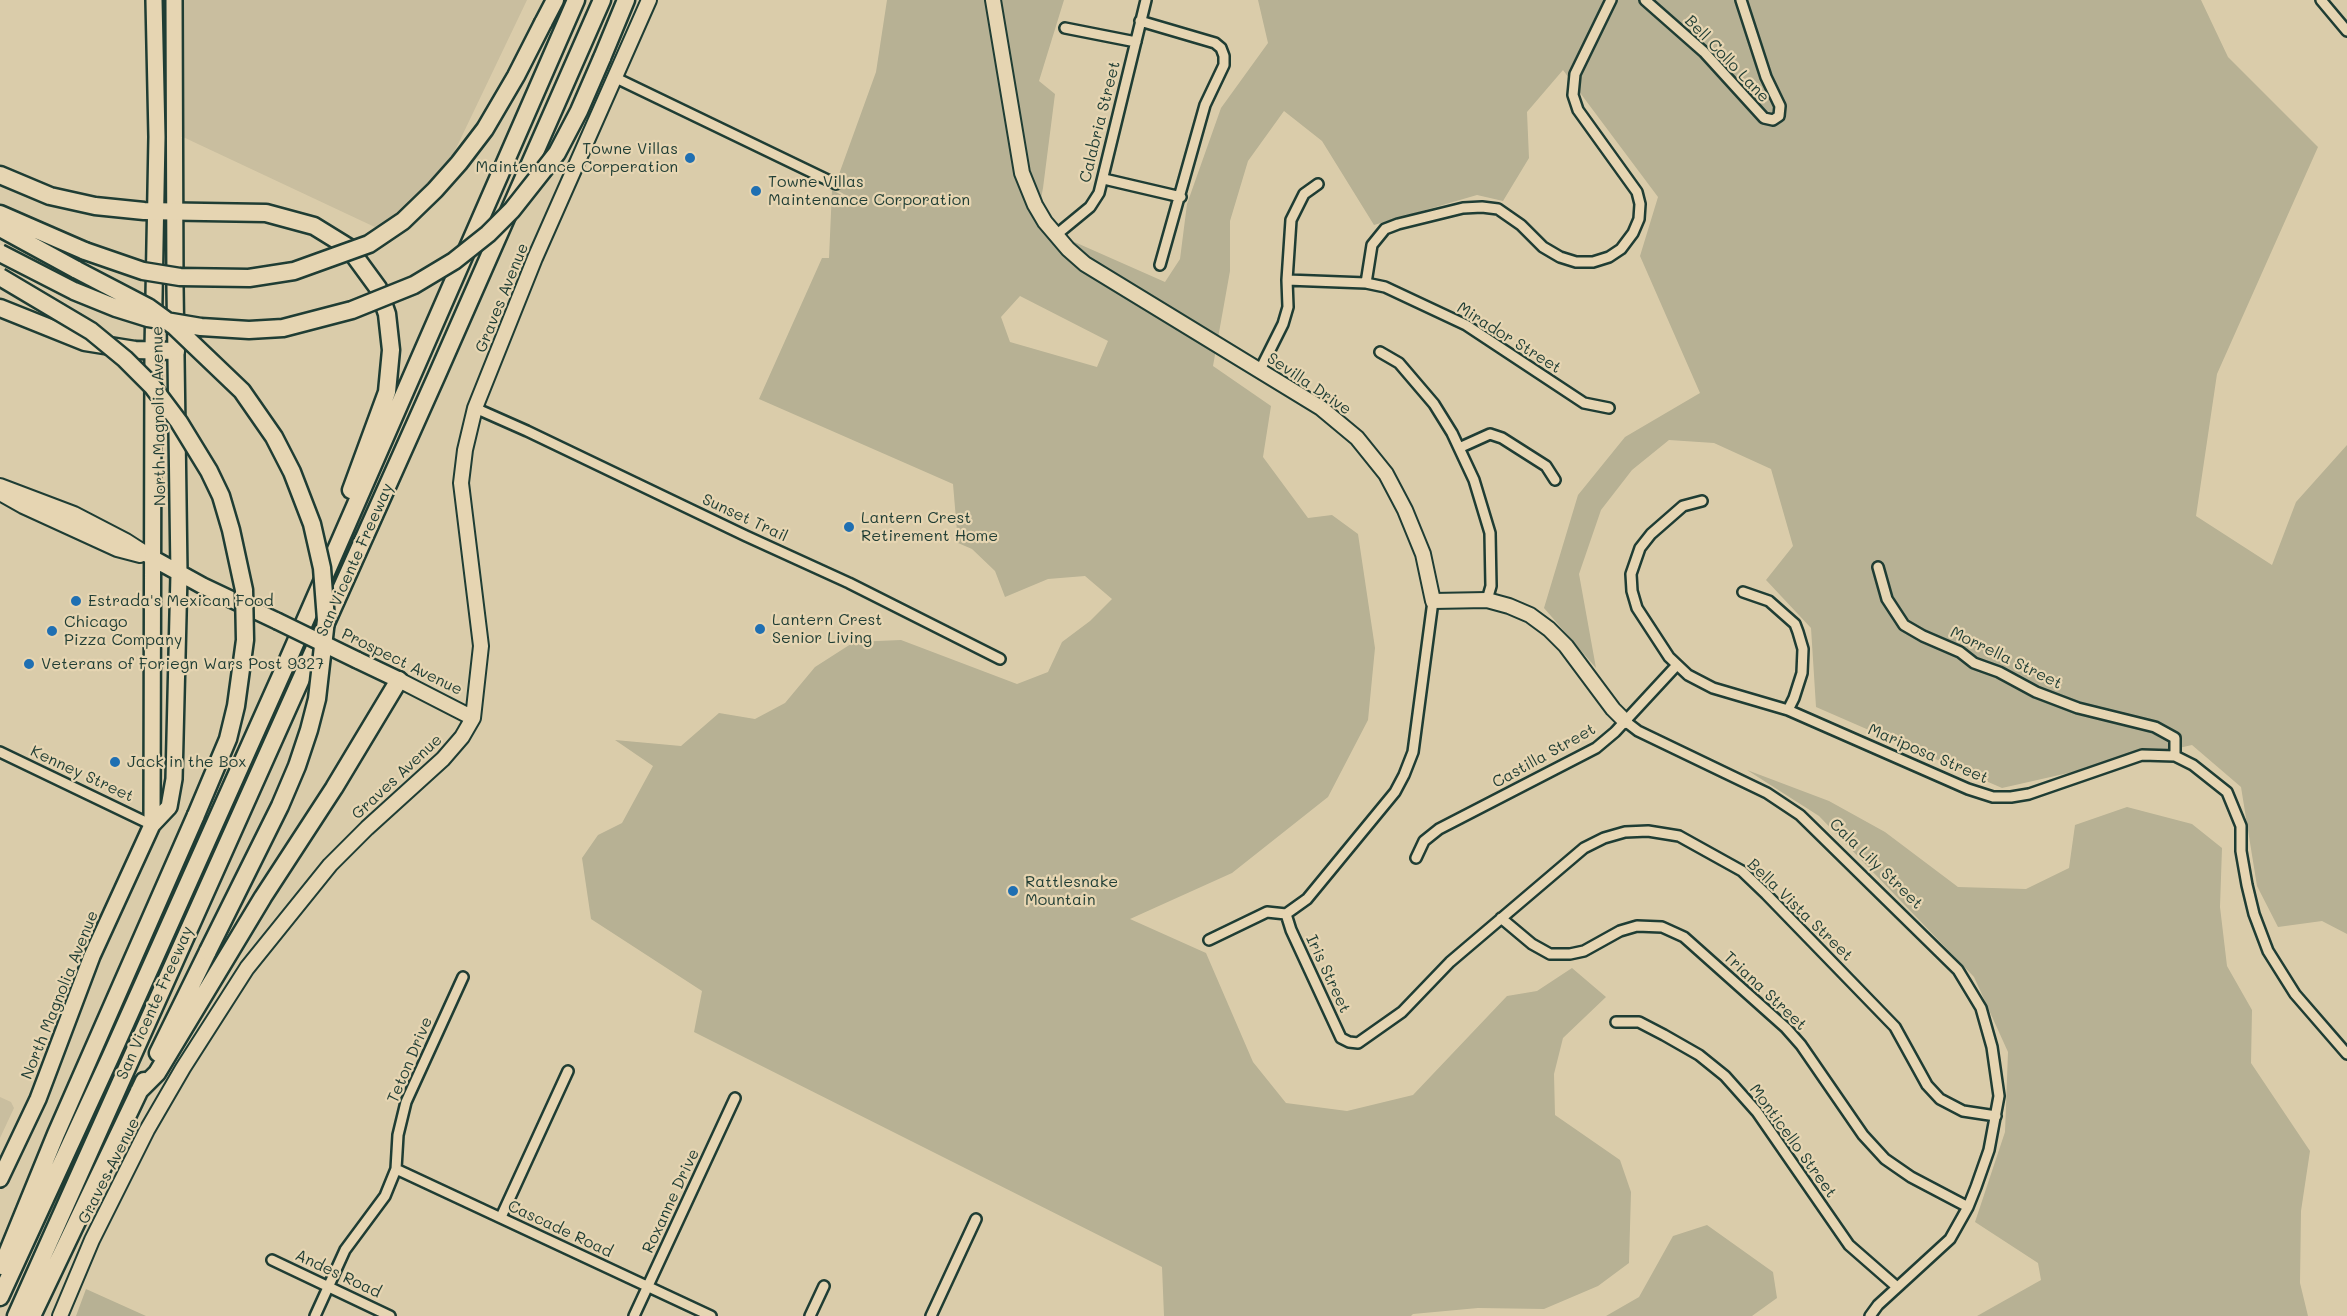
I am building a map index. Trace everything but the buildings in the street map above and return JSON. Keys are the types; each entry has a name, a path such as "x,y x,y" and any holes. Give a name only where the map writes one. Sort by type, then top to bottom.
{"highway":[{"path":"0,214 85,251 143,271 180,277 249,278 294,271 369,244 403,221 435,190 486,129 555,0"},
{"name":"San Vicente Freeway","path":"0,1298 287,662 576,0"},
{"name":"San Vicente Freeway","path":"16,1316 428,397 602,0"},
{"path":"0,253 74,291 148,318 191,325 249,330 283,328 352,310 414,285 454,261 488,234 512,210 557,153 579,111 626,0"},
{"path":"0,175 65,200 95,206 154,211 266,213 314,226 348,247 378,288 387,314 391,351 387,392 287,662"},
{"path":"0,228 148,307 174,326 242,391 274,437 292,472 312,524 322,568 326,620 317,699 297,766 280,806 139,1091 32,1316"},
{"path":"0,277 91,332 125,359 152,386 179,422 209,471 221,496 244,590 245,640 236,706 228,739 57,1134 0,1272"},
{"path":"0,308 86,342 135,350 176,351"},
{"path":"139,1091 157,1074 399,680"}],"main road":[{"name":"North Magnolia Avenue","path":"152,825 154,211 157,136 154,0"},
{"name":"North Magnolia Avenue","path":"0,1179 38,1099 92,956 152,825 169,807 174,779 179,574 174,0"},
{"name":"Prospect Avenue","path":"154,559 179,574 399,680"}],"street":[{"name":"Graves Avenue","path":"60,1316 92,1240 147,1130 183,1068 247,968 330,865 443,759 462,737 473,718 480,646 461,483 465,450 475,408 535,258 649,0"},
{"name":"Sevilla Drive","path":"993,0 1022,173 1035,205 1056,236 1085,264 1260,370 1330,416 1357,438 1386,474 1405,510 1423,554 1433,602 1413,752 1395,792 1307,899 1286,914"},
{"name":"Calabria Street","path":"1056,236 1090,207 1104,179 1146,0"},
{"path":"1366,283 1372,245 1385,229 1462,208 1498,209 1521,225 1543,247 1560,257 1576,262 1593,262 1609,258 1622,249 1633,234 1639,219 1640,204 1637,192 1578,110 1574,94 1575,75 1611,0"},
{"name":"Bell Collo Lane","path":"1645,0 1704,52 1764,118 1773,120 1779,116 1780,106 1766,77 1741,0"},
{"path":"2321,0 2347,31"},
{"path":"1140,21 1215,43 1221,48 1224,56 1224,65 1205,105 1181,197 1160,265"},
{"path":"1065,28 1136,42"},
{"path":"616,78 836,184"},
{"path":"1104,179 1181,197"},
{"path":"1260,370 1288,307 1287,280 1291,220 1304,194 1318,184"},
{"name":"Mirador Street","path":"1287,280 1366,283 1385,286 1466,326 1584,403 1610,408"},
{"path":"1380,352 1399,363 1423,389 1443,418 1474,480 1490,533 1491,586 1487,600"},
{"name":"Sunset Trail","path":"475,408 527,430 849,583 1000,660"},
{"path":"1459,448 1490,434 1502,438 1546,466 1555,480"},
{"name":"Prospect Avenue","path":"0,486 74,514 126,541 154,559"},
{"name":"Prospect Avenue","path":"0,493 117,549 154,559"},
{"name":"Mariposa Street","path":"1702,501 1683,506 1651,534 1635,556 1631,574 1632,591 1637,609 1669,657 1688,675 1713,688 1788,710 1968,789 1993,797 2029,794 2142,755 2175,756 2193,765 2227,792 2241,826 2241,851 2247,885 2268,951 2295,994 2347,1054"},
{"name":"Morrella Street","path":"1878,567 1887,599 1904,625 1923,636 1960,651 1974,663 1999,672 2036,692 2078,708 2155,727 2175,738 2175,756"},
{"path":"1743,591 1769,601 1795,624 1803,650 1802,673 1788,710"},
{"name":"Cala Lily Street","path":"1433,602 1487,600 1520,610 1549,629 1566,646 1613,710 1638,731 1767,793 1800,814 1950,962 1974,995 1989,1034 1999,1096 1989,1150 1968,1207 1950,1239 1878,1305 1870,1316"},
{"name":"Castilla Street","path":"1416,858 1424,842 1439,829 1596,748 1677,665"},
{"name":"Prospect Avenue","path":"399,680 473,718"},
{"name":"Kenney Street","path":"0,752 152,825"},
{"name":"Bella Vista Street","path":"1349,1042 1358,1043 1402,1012 1449,962 1584,848 1604,838 1625,832 1669,833 1689,840 1742,871 1895,1026 1927,1085 1940,1099 1963,1111 1996,1116"},
{"path":"1209,940 1268,912 1286,914"},
{"name":"Iris Street","path":"1286,914 1291,930 1341,1038 1349,1042"},
{"name":"Triana Street","path":"1501,918 1532,944 1551,954 1584,951 1620,931 1636,926 1662,927 1684,937 1786,1028 1801,1045 1863,1135 1885,1159 1911,1178 1968,1207"},
{"name":"Teton Drive","path":"315,1316 345,1250 385,1196 396,1170 398,1135 406,1102 463,977"},
{"name":"Monticello Street","path":"1616,1022 1639,1022 1694,1051 1725,1076 1756,1112 1849,1245 1897,1287"},
{"path":"501,1217 568,1071"},
{"name":"Roxanne Drive","path":"634,1316 735,1098"},
{"name":"Cascade Road","path":"396,1170 711,1316"},
{"path":"931,1316 976,1219"},
{"name":"Andes Road","path":"272,1260 390,1316"},
{"path":"810,1316 824,1286"}],"shaded area":[{"path":"183,0 527,0 450,161 379,229 183,137"},
{"path":"887,0 1064,0 1039,81 1055,94 1036,225 1165,282 1180,259 1187,204 1221,108 1268,43 1258,0 2201,0 2228,57 2318,147 2217,374 2196,516 2272,565 2296,502 2347,445 2347,934 2322,921 2278,927 2257,886 2241,787 2192,745 2002,788 1816,707 1811,628 1766,580 1793,546 1771,469 1714,443 1669,440 1632,470 1601,510 1579,574 1596,668 1544,608 1578,495 1625,437 1700,393 1640,256 1658,197 1563,70 1527,112 1529,158 1503,201 1477,195 1374,225 1322,141 1284,111 1248,161 1230,221 1230,271 1213,366 1271,406 1263,457 1308,518 1332,515 1358,534 1375,648 1368,720 1328,797 1232,873 1130,919 1206,953 1253,1062 1286,1103 1347,1111 1413,1095 1507,996 1537,991 1572,968 1606,997 1563,1038 1554,1074 1555,1115 1620,1160 1631,1192 1629,1263 1598,1286 1544,1309 1478,1308 1411,1316 1164,1316 1162,1267 694,1032 702,991 591,919 582,858 598,835 622,823 653,766 615,740 681,746 719,713 755,719 785,703 815,667 854,642 901,640 1017,684 1048,672 1062,642 1090,621 1112,599 1085,576 1048,579 1005,597 995,571 972,549 958,543 953,484 759,399 822,258 829,258 832,190 863,206 834,188 876,72","holes":["1020,296 1108,341 1097,367 1010,342 1001,317"]},
{"path":"1747,770 1829,801 1885,832 1958,887 2026,889 2069,868 2075,825 2127,807 2192,824 2222,848 2220,907 2227,966 2252,1010 2251,1063 2310,1151 2301,1211 2300,1283 2308,1316 1977,1316 2041,1280 2038,1263 1975,1222 2005,1132 2008,1052 1974,977 1819,816"},
{"path":"0,1097 11,1102 14,1108 0,1138"},
{"path":"1707,1225 1773,1272 1777,1298 1752,1316 1606,1316 1639,1297 1673,1236"},
{"path":"86,1289 146,1316 76,1316"}],"place":[{"name":"Towne Villas Maintenance Corperation","path":"690,158"},
{"name":"Towne Villas Maintenance Corporation","path":"756,191"},
{"name":"Lantern Crest Retirement Home","path":"849,527"},
{"name":"Estrada's Mexican Food","path":"76,601"},
{"name":"Lantern Crest Senior Living","path":"760,629"},
{"name":"Chicago Pizza Company","path":"52,631"},
{"name":"Veterans of Foriegn Wars Post 9327","path":"29,664"},
{"name":"Jack in the Box","path":"115,762"},
{"name":"Rattlesnake Mountain","path":"1013,891"}]}
